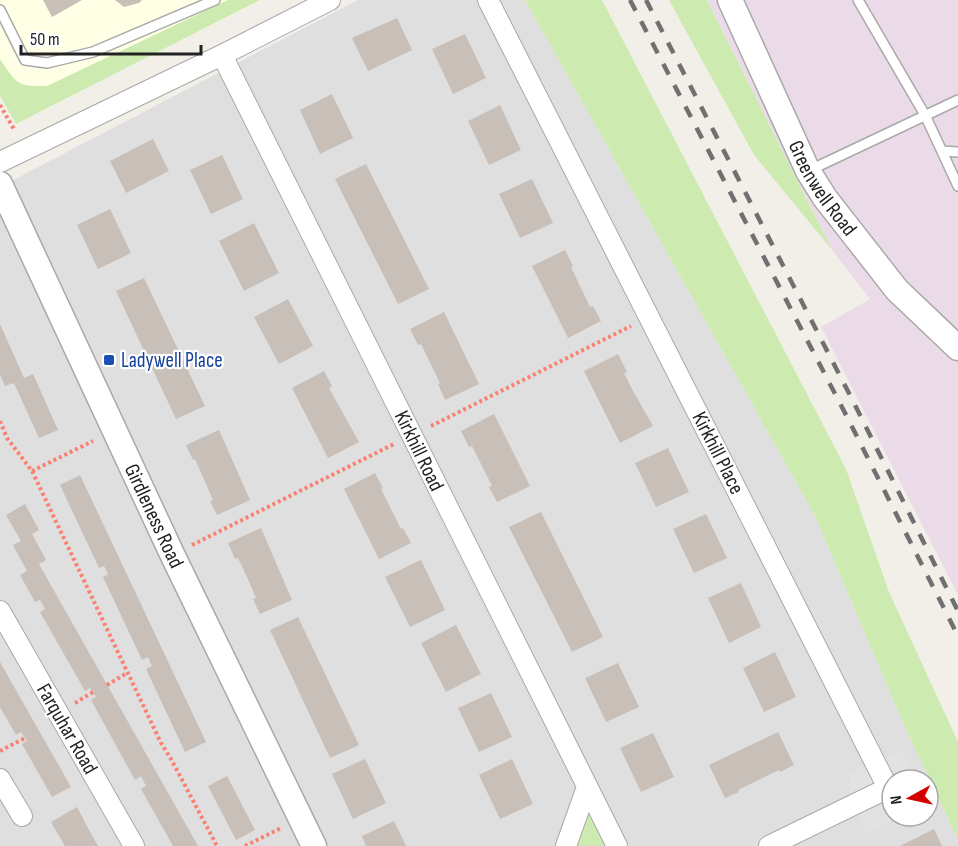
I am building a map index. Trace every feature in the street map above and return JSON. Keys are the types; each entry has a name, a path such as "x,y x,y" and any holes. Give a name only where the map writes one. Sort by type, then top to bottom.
{"street":[{"path":"0,162 330,0"},
{"name":"Kirkhill Place","path":"488,0 888,788 770,846"},
{"name":"Greenwell Road","path":"730,0 808,171 825,198 897,290 958,348"},
{"name":"Kirkhill Road","path":"222,55 616,846"},
{"name":"Girdleness Road","path":"0,184 172,555 314,846"},
{"name":"Farquhar Road","path":"0,611 134,846"},
{"path":"0,779 22,816"},
{"path":"566,846 587,788"}],"lane":[{"path":"0,10 25,60 47,63 93,52 215,0"},
{"path":"858,0 925,115 958,186"},
{"path":"808,171 958,100"},
{"path":"942,152 958,152"}],"path":[{"path":"0,105 25,150"},
{"path":"0,421 7,438 32,471 161,743 217,846"},
{"path":"32,471 115,431"},
{"path":"107,685 127,673"},
{"path":"0,751 24,738"},
{"path":"245,846 301,818"}],"shaded area":[{"path":"0,0 260,0 16,124 0,96"},
{"path":"358,0 525,0 815,516 924,768 880,768 880,828 940,828 940,802 958,840 958,846 0,846 0,187"},
{"path":"707,0 958,0 958,595 821,327 870,299 832,250"},
{"path":"902,749 911,768 880,768 880,827 865,834 851,796 849,774"}],"green space":[{"path":"228,0 260,0 16,124 0,96 0,59 18,82 29,86 47,86"},
{"path":"525,0 602,0 846,469 889,592 958,742 958,840 940,802 940,768 924,768 815,516"},
{"path":"669,0 707,0 832,250 754,155"},
{"path":"587,787 617,846 561,846"}],"building":[{"path":"43,0 82,0 52,17"},
{"path":"115,0 142,0 124,7"},
{"path":"397,18 412,50 368,71 352,38"},
{"path":"465,34 486,78 453,94 432,49"},
{"path":"332,94 353,138 320,154 300,110"},
{"path":"500,105 521,150 489,165 468,121"},
{"path":"153,139 169,171 126,193 110,161"},
{"path":"222,155 243,199 211,214 190,170"},
{"path":"366,164 429,289 398,304 335,179"},
{"path":"532,179 553,223 520,238 499,194"},
{"path":"110,209 131,253 98,269 77,225"},
{"path":"254,223 279,273 244,291 219,241"},
{"path":"565,250 590,307 593,306 601,321 568,338 532,266"},
{"path":"144,278 205,406 176,419 116,291"},
{"path":"288,299 313,346 279,364 254,317"},
{"path":"444,312 479,384 445,400 438,384 440,383 421,344 418,345 410,329"},
{"path":"0,324 24,378 33,374 58,430 39,438 14,383 5,386 0,375"},
{"path":"618,354 627,372 624,373 653,426 620,443 584,371"},
{"path":"324,371 332,386 329,388 359,442 328,458 292,388"},
{"path":"494,414 530,486 497,502 489,487 492,486 472,446 469,447 461,431"},
{"path":"219,430 250,500 217,515 195,459 193,460 186,445"},
{"path":"668,448 689,492 656,507 635,463"},
{"path":"375,473 401,529 403,528 411,543 379,559 344,489"},
{"path":"80,475 206,742 185,752 146,669 152,666 148,657 142,660 103,577 108,574 104,566 99,568 60,485"},
{"path":"25,504 39,530 32,534 46,560 39,564 198,846 173,846 141,789 146,786 141,776 135,780 91,700 96,697 90,688 85,691 40,612 45,609 40,600 35,602 20,575 27,571 13,545 21,541 6,515"},
{"path":"541,512 603,637 572,652 509,527"},
{"path":"706,514 727,558 694,573 673,529"},
{"path":"261,528 292,600 260,614 247,577 228,543"},
{"path":"421,560 445,610 410,627 385,577"},
{"path":"741,583 761,627 729,643 708,598"},
{"path":"298,617 359,745 330,758 270,630"},
{"path":"456,625 481,674 446,692 421,643"},
{"path":"775,652 796,697 764,712 743,668"},
{"path":"0,662 71,787 52,797 22,744 27,741 21,732 16,735 0,707"},
{"path":"618,663 639,707 606,722 585,678"},
{"path":"491,693 512,737 479,752 458,708"},
{"path":"778,732 794,765 780,772 779,770 725,798 709,765"},
{"path":"653,733 674,777 641,792 620,748"},
{"path":"365,759 386,803 353,819 332,774"},
{"path":"512,759 533,804 500,819 479,775"},
{"path":"227,776 255,830 236,840 208,786"},
{"path":"77,807 98,846 65,846 51,822"},
{"path":"394,821 406,846 366,846 362,836"},
{"path":"934,829 942,846 900,846"}],"railway":[{"path":"630,0 844,411 958,636"},
{"path":"646,0 854,403 958,611"}],"place":[{"name":"Ladywell Place","path":"109,360"}]}
